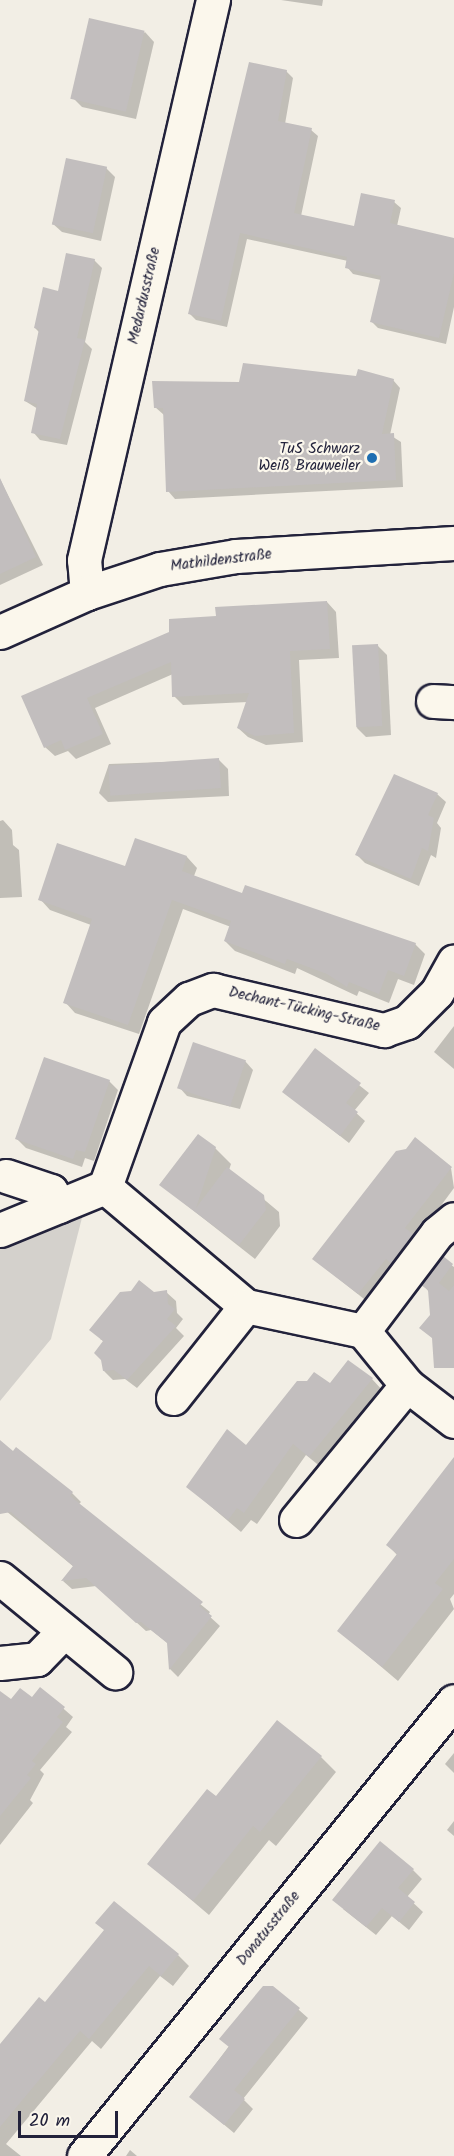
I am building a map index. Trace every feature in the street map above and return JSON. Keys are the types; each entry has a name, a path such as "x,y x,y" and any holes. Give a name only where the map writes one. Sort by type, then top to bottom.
{"street":[{"name":"Medardusstraße","path":"87,593 84,560 213,0"},
{"name":"Mathildenstraße","path":"0,632 87,593 160,569 236,556 454,543"},
{"name":"Dechant-Tücking-Straße","path":"105,1186 164,1022 189,999 213,990 384,1030 406,1022 437,992 454,961"},
{"path":"6,1176 51,1191 59,1206"},
{"path":"0,1230 105,1186 246,1306 363,1331 407,1385 454,1421"},
{"path":"363,1331 437,1233 454,1219"},
{"path":"173,1398 246,1306"},
{"path":"296,1520 407,1385"},
{"path":"1,1581 115,1672"},
{"path":"0,1663 37,1659 64,1631"},
{"name":"Donatusstraße","path":"84,2156 454,1701"}],"shaded area":[{"path":"85,1206 51,1339 0,1401 0,1242"}],"building":[{"path":"89,18 145,31 126,112 70,99"},
{"path":"249,62 287,70 278,121 312,128 294,213 354,226 361,193 395,200 390,223 454,238 454,273 439,338 370,322 381,276 345,268 347,257 240,233 221,321 188,314"},
{"path":"66,158 107,167 93,233 52,225"},
{"path":"66,253 95,259 77,338 85,340 60,439 31,433 37,404 24,401 39,329 34,328 43,287 58,291"},
{"path":"243,363 356,376 358,369 394,379 382,434 394,433 396,480 166,492 163,408 154,408 152,381 239,382"},
{"path":"0,478 36,557 0,574"},
{"path":"327,601 330,649 290,651 294,733 255,736 237,728 249,693 172,697 171,662 87,698 103,734 65,750 61,740 44,748 21,696 169,632 169,619 216,616 215,607"},
{"path":"378,644 382,726 356,727 352,645"},
{"path":"219,758 221,788 110,796 108,766"},
{"path":"394,774 438,793 428,815 434,818 428,851 422,848 411,879 355,855"},
{"path":"135,838 187,856 182,871 242,893 245,885 416,943 404,976 388,970 379,994 349,982 347,987 327,974 287,959 285,964 224,941 231,921 172,900 128,1025 63,1003 92,919 38,900 57,843 125,866"},
{"path":"193,1042 246,1060 230,1107 177,1088"},
{"path":"315,1048 361,1083 346,1103 358,1112 340,1136 282,1092"},
{"path":"44,1057 110,1080 85,1152 76,1150 73,1159 15,1139"},
{"path":"198,1134 216,1147 196,1208 227,1167 264,1195 266,1210 239,1245 159,1185"},
{"path":"415,1137 452,1167 405,1228 413,1234 391,1263 386,1259 358,1294 312,1259 396,1151 406,1149"},
{"path":"443,1256 453,1264 439,1283 449,1291 454,1285 454,1368 434,1368 432,1338 419,1328 430,1315 428,1290 421,1285"},
{"path":"139,1280 154,1292 167,1290 168,1304 175,1309 167,1319 176,1326 127,1380 114,1370 103,1371 101,1360 94,1353 103,1341 89,1330 120,1292 131,1291"},
{"path":"348,1360 373,1378 309,1457 293,1444 244,1513 237,1508 228,1520 186,1487 227,1429 246,1445 297,1381 307,1381 314,1372 330,1383"},
{"path":"0,1440 13,1451 16,1447 73,1492 70,1496 203,1602 199,1606 212,1616 169,1670 167,1643 141,1622 136,1623 86,1578 61,1581 73,1566 11,1512 0,1514"},
{"path":"454,1457 454,1559 435,1583 443,1589 382,1667 337,1631 397,1554 386,1545"},
{"path":"40,1687 65,1707 57,1717 63,1722 32,1761 36,1764 27,1775 31,1778 0,1816 0,1691 11,1699 20,1688 32,1697"},
{"path":"277,1720 322,1756 260,1832 253,1826 193,1901 147,1864 207,1789 216,1796"},
{"path":"380,1841 414,1869 398,1888 415,1902 399,1922 382,1908 366,1927 332,1900"},
{"path":"114,1901 179,1954 161,1976 149,1966 89,2039 80,2031 0,2127 0,2044 39,1997 45,2002 104,1930 95,1923"},
{"path":"263,1986 273,1986 300,2008 234,2090 245,2099 224,2125 189,2097 229,2047 219,2039"}],"place":[{"name":"TuS Schwarz Weiß Brauweiler","path":"372,458"}]}
